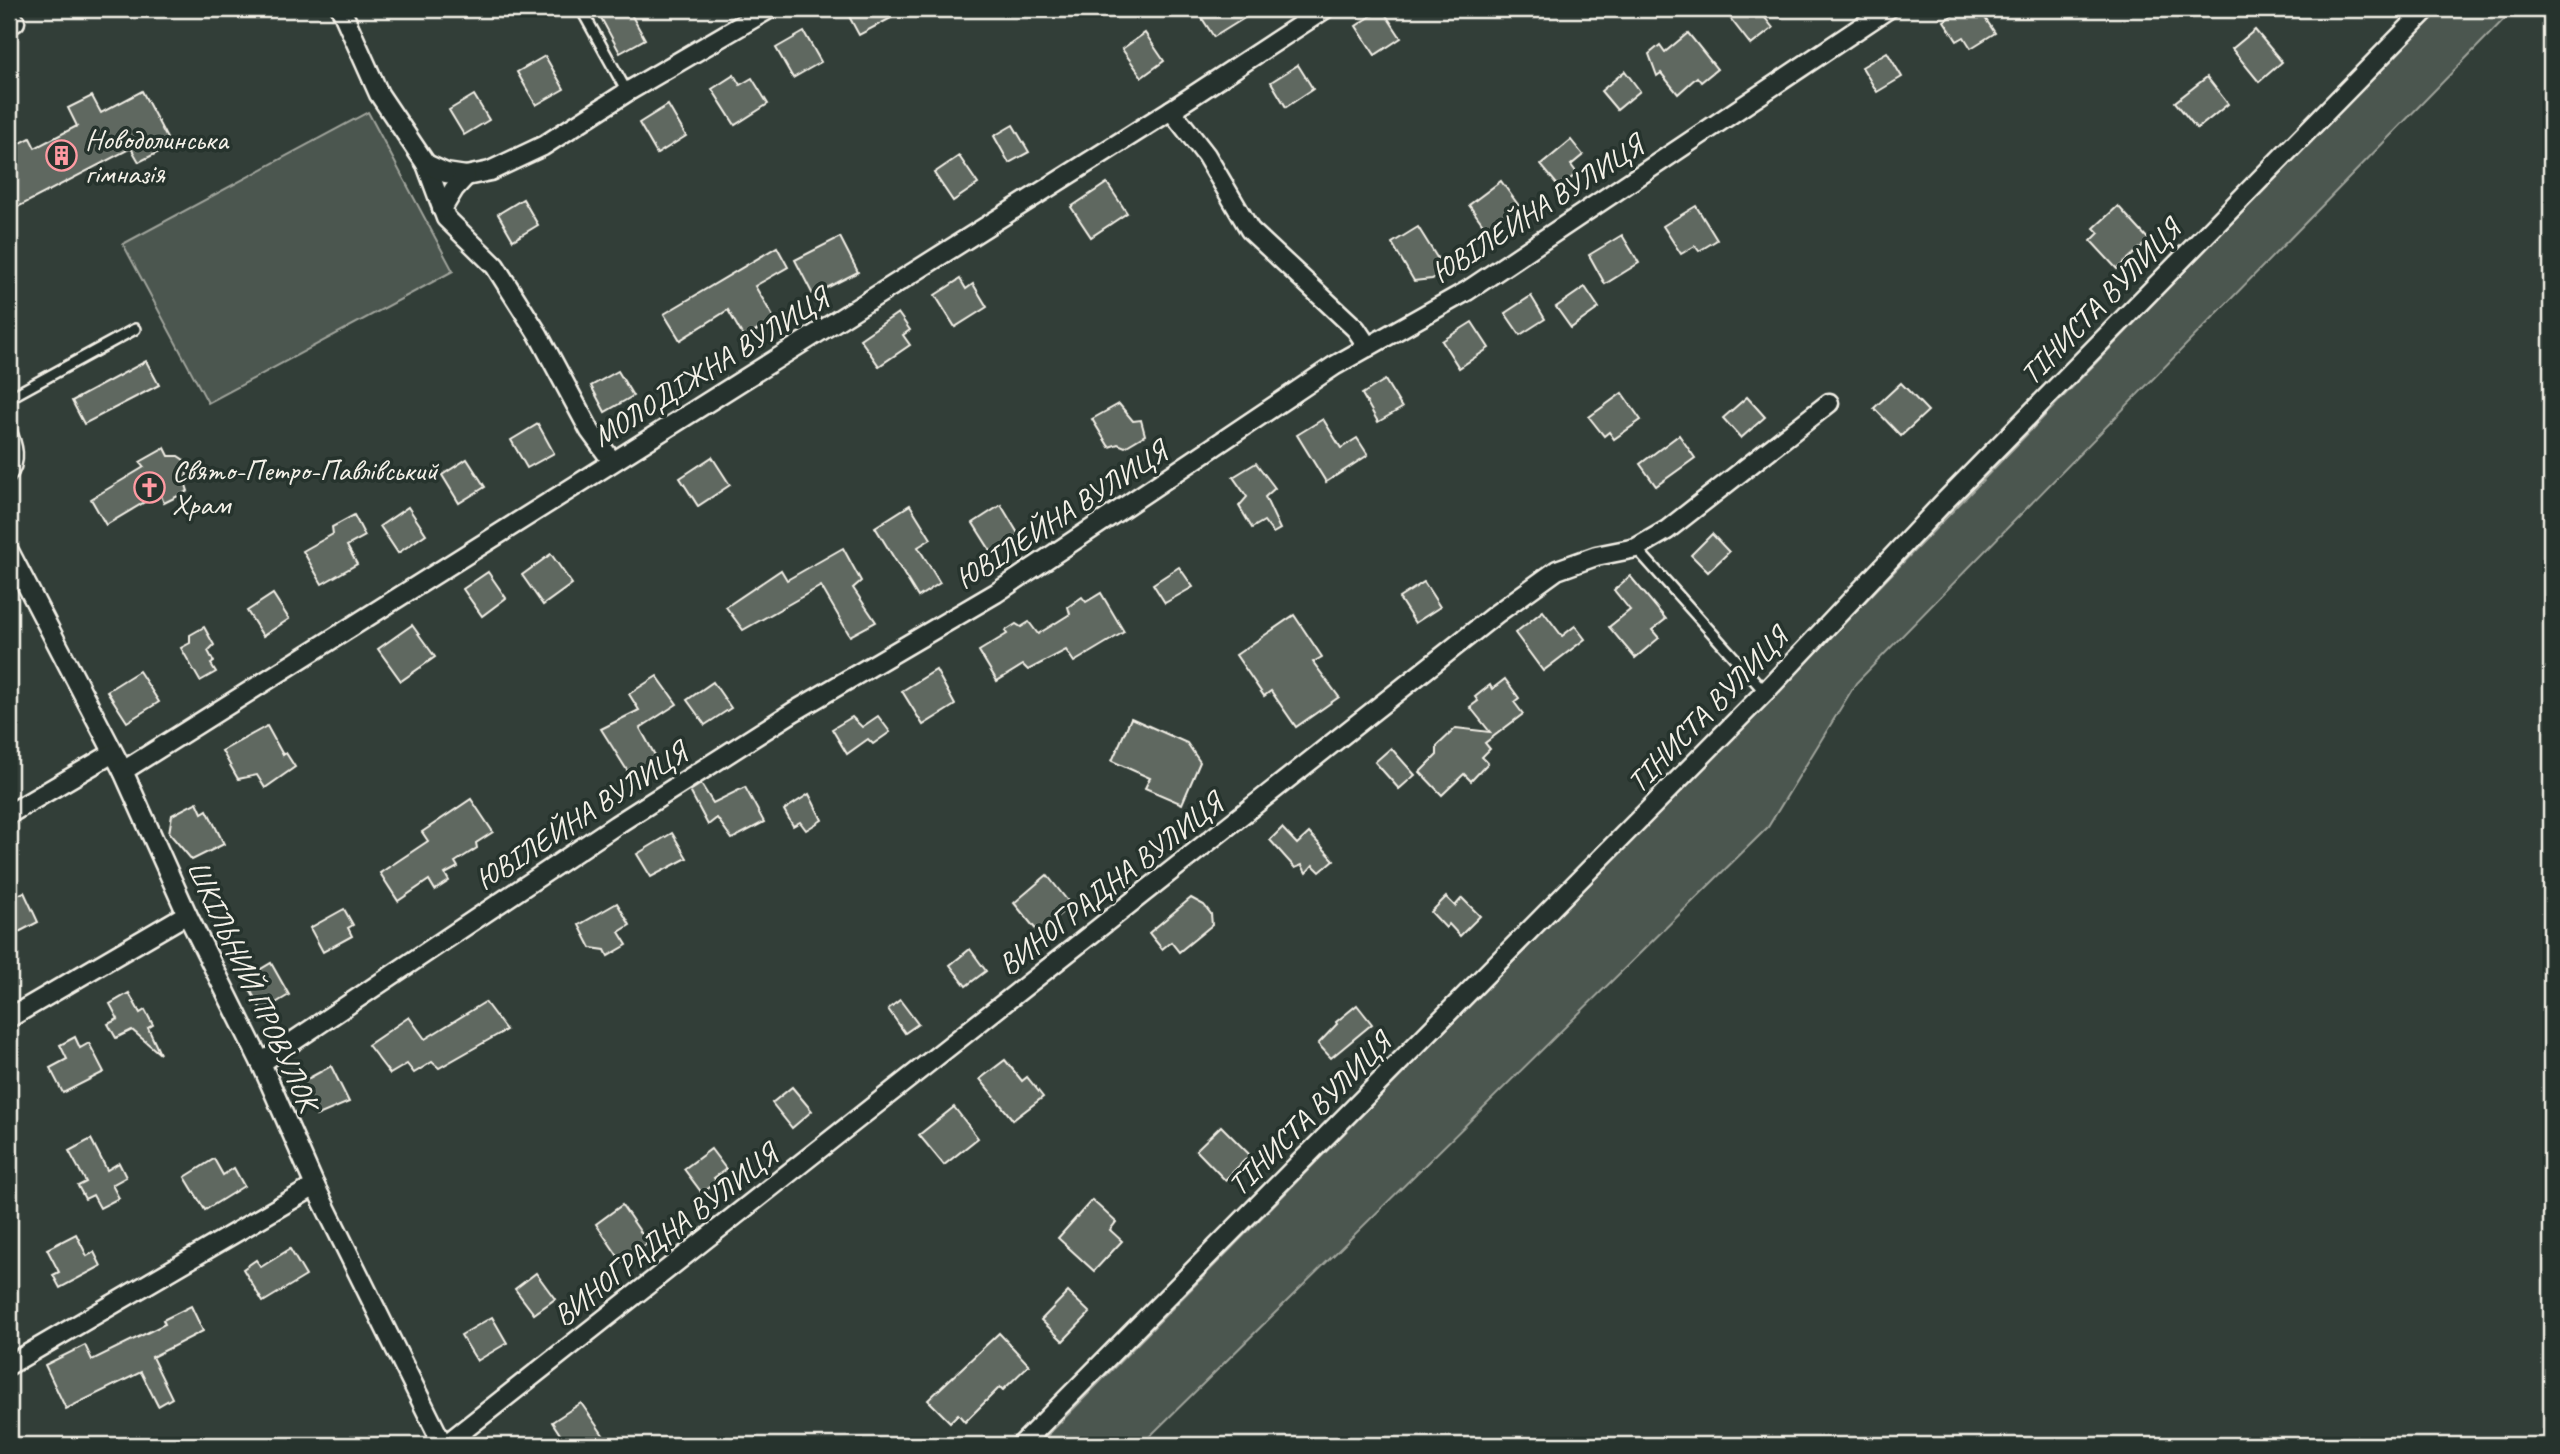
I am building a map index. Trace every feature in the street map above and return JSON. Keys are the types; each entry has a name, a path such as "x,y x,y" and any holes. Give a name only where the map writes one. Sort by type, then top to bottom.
{"street":[{"path":"341,9 379,94 426,163 446,218 495,266 538,334 590,431 612,461"},
{"path":"426,163 446,173 466,176 489,171 543,146 628,92 769,9"},
{"name":"МОЛОДІЖНА ВУЛИЦЯ","path":"123,771 1171,110 1325,9"},
{"name":"ЮВІЛЕЙНА ВУЛИЦЯ","path":"261,1063 615,825 793,712 996,593 1335,366 1467,290 1888,9"},
{"name":"ТІНИСТА ВУЛИЦЯ","path":"1021,1445 1765,692 1943,503 2427,9"},
{"path":"1171,110 1206,155 1250,230 1356,329 1368,347"},
{"path":"442,209 466,176"},
{"name":"ВИНОГРАДНА ВУЛИЦЯ","path":"444,1445 1496,614 1557,570 1596,556 1636,548 1667,530 1829,403"},
{"name":"ШКІЛЬНИЙ ПРОВУЛОК","path":"9,551 123,771 187,914 261,1063 314,1186 444,1445"},
{"path":"9,814 113,753"},
{"path":"9,1018 187,914"},
{"path":"9,1365 314,1186"}],"lane":[{"path":"581,9 628,92"},
{"path":"9,398 135,329"},
{"path":"9,425 18,451 14,473 9,479"},
{"path":"1636,548 1765,692"}],"shaded area":[{"path":"2438,9 2514,9 1856,683 1768,827 1141,1445 1038,1445 1773,697"},
{"path":"368,112 453,271 208,403 123,244"}],"building":[{"path":"613,9 628,9 645,39 620,53 600,16"},
{"path":"845,9 908,9 859,35"},
{"path":"1196,9 1259,9 1214,37"},
{"path":"1382,9 1401,38 1375,55 1356,26"},
{"path":"1742,9 1758,9 1773,28 1751,45 1730,18"},
{"path":"1962,9 1979,9 1995,33 1971,48 1964,37 1957,41 1944,21"},
{"path":"2255,30 2282,62 2259,82 2232,49"},
{"path":"804,32 821,62 793,78 776,48"},
{"path":"1145,33 1164,61 1142,77 1122,49"},
{"path":"1688,33 1717,69 1701,82 1697,77 1678,94 1661,73 1657,76 1649,54 1660,45 1665,52"},
{"path":"1887,52 1902,77 1877,92 1862,67"},
{"path":"545,56 564,89 536,105 517,72"},
{"path":"1298,65 1313,89 1286,107 1271,82"},
{"path":"1625,71 1640,91 1617,110 1601,91"},
{"path":"734,75 740,85 752,78 768,104 735,125 712,89"},
{"path":"2207,77 2228,104 2197,129 2175,102"},
{"name":"Новодолинська гімназія","path":"142,91 171,146 139,162 131,148 14,209 9,199 9,149 30,138 35,148 77,126 68,108 92,96 101,113"},
{"path":"474,95 489,120 464,135 449,110"},
{"path":"668,105 686,136 657,154 639,123"},
{"path":"1013,125 1029,152 1009,163 994,136"},
{"path":"1571,140 1583,155 1571,165 1577,173 1560,188 1541,165"},
{"path":"959,156 978,184 953,201 934,173"},
{"path":"1501,181 1519,206 1487,230 1469,205"},
{"path":"1107,183 1127,213 1091,237 1071,207"},
{"path":"523,199 538,225 513,240 498,214"},
{"path":"1696,206 1717,240 1699,251 1695,246 1681,254 1663,226"},
{"path":"2118,206 2149,240 2117,269 2091,241 2099,233 2094,228"},
{"path":"1418,227 1441,264 1438,267 1441,275 1414,281 1392,243"},
{"path":"1622,235 1639,263 1605,284 1589,255"},
{"path":"840,237 858,272 813,295 795,260"},
{"path":"777,247 788,267 755,286 775,320 744,338 728,310 680,340 664,314"},
{"path":"960,279 966,289 973,284 987,307 955,327 935,295"},
{"path":"1585,287 1599,308 1571,328 1556,307"},
{"path":"1531,296 1545,319 1520,335 1505,313"},
{"path":"898,313 910,330 903,335 910,345 879,366 860,339"},
{"path":"1472,322 1489,348 1459,368 1442,341"},
{"path":"146,361 159,385 84,424 72,401"},
{"path":"618,371 633,396 605,412 591,386"},
{"path":"1385,380 1402,408 1378,422 1362,394"},
{"path":"1901,383 1928,411 1901,436 1874,408"},
{"path":"1622,393 1641,420 1614,439 1609,432 1604,436 1589,417"},
{"path":"1747,397 1765,417 1741,438 1723,418"},
{"path":"1119,404 1133,421 1141,420 1145,435 1125,447 1118,444 1109,447 1092,419"},
{"path":"1323,419 1341,448 1357,438 1368,455 1326,482 1297,435"},
{"path":"538,424 554,453 527,468 511,440"},
{"path":"1679,435 1695,458 1656,486 1640,464"},
{"name":"Свято-Петро-Павлівський Храм","path":"165,448 169,456 178,456 184,460 188,469 185,482 188,491 164,503 160,493 106,525 91,499 144,467 140,462"},
{"path":"712,457 730,485 698,506 680,478"},
{"path":"467,459 485,487 459,503 442,475"},
{"path":"1256,463 1275,488 1265,497 1280,529 1273,533 1264,521 1252,528 1239,506 1247,497 1233,477"},
{"path":"910,505 931,539 918,547 940,583 918,597 875,527"},
{"path":"1001,505 1019,535 992,553 973,523"},
{"path":"408,507 426,534 398,553 380,526"},
{"path":"354,515 365,536 347,546 357,564 322,584 303,551 333,534 332,527"},
{"path":"1712,534 1729,552 1708,572 1691,555"},
{"path":"843,548 861,581 853,588 876,622 850,636 821,586 743,630 726,607 781,570 787,580"},
{"path":"551,554 572,584 543,605 522,575"},
{"path":"1179,567 1193,587 1165,603 1153,584"},
{"path":"488,572 506,598 482,616 463,589"},
{"path":"1630,576 1666,619 1652,630 1659,638 1635,658 1609,627 1630,610 1614,590"},
{"path":"1424,582 1440,607 1415,623 1399,598"},
{"path":"1101,593 1124,632 1074,662 1066,650 1028,670 1023,665 997,681 979,651 1007,634 1005,631 1016,624 1021,627 1029,622 1038,634 1070,614 1068,607 1082,597 1086,602"},
{"path":"273,594 289,619 263,636 247,611"},
{"path":"1543,611 1562,636 1575,626 1585,639 1543,671 1515,633"},
{"path":"1294,615 1322,657 1313,662 1339,697 1296,727 1271,691 1264,696 1236,655"},
{"path":"412,625 435,657 401,681 378,649"},
{"path":"204,627 214,645 208,651 216,672 200,681 181,648 190,643 190,635"},
{"path":"936,670 955,705 923,725 902,691"},
{"path":"139,671 159,702 127,722 107,691"},
{"path":"657,676 677,704 640,728 657,759 630,775 601,729 639,710 629,694"},
{"path":"1505,679 1519,698 1514,702 1523,714 1485,743 1490,749 1482,757 1488,763 1471,781 1464,774 1442,795 1420,772 1437,755 1437,746 1456,728 1490,732 1470,707 1478,701 1475,697 1490,685 1492,689"},
{"path":"713,682 731,708 705,725 687,700"},
{"path":"878,716 890,732 873,744 868,739 847,754 832,729 852,717 862,727"},
{"path":"1131,718 1187,743 1200,762 1182,804 1145,788 1150,778 1112,761"},
{"path":"267,726 283,755 286,753 295,767 265,788 257,775 238,779 222,751"},
{"path":"1391,748 1415,775 1399,789 1375,762"},
{"path":"701,784 713,803 745,787 764,822 732,839 717,818 708,825 690,791"},
{"path":"809,794 822,820 806,830 800,822 793,826 784,810"},
{"path":"471,799 493,832 476,843 477,848 455,862 458,867 445,874 449,881 435,890 429,880 398,901 380,873 428,841 422,832"},
{"path":"197,802 202,813 207,810 224,844 192,860 169,833 172,815"},
{"path":"1282,828 1297,844 1309,833 1334,860 1320,872 1313,865 1306,873 1302,865 1295,868 1270,840"},
{"path":"672,833 687,858 651,877 637,854"},
{"path":"1047,875 1071,905 1038,932 1014,903"},
{"path":"24,892 38,922 9,937 9,899"},
{"path":"1446,897 1455,906 1462,898 1480,916 1460,936 1449,924 1446,928 1431,912"},
{"path":"1191,898 1204,905 1211,914 1212,925 1179,952 1171,942 1162,949 1149,933"},
{"path":"617,903 630,925 619,932 627,945 608,956 605,950 591,948 579,925"},
{"path":"344,909 353,925 348,928 352,936 323,952 310,928"},
{"path":"970,949 986,971 966,986 950,965"},
{"path":"271,963 289,995 262,1011 244,979"},
{"path":"129,993 140,1013 145,1010 153,1025 148,1028 160,1054 132,1030 116,1038 108,1024 118,1019 110,1004"},
{"path":"900,1000 918,1024 905,1033 888,1009"},
{"path":"485,1002 506,1030 439,1068 432,1062 414,1073 407,1064 390,1074 368,1045 409,1017 425,1039"},
{"path":"1357,1005 1372,1024 1331,1058 1318,1044 1336,1022"},
{"path":"75,1037 80,1048 89,1043 104,1072 63,1093 50,1068 67,1059 60,1045"},
{"path":"1005,1060 1022,1081 1027,1077 1043,1097 1013,1120 980,1079"},
{"path":"331,1066 349,1102 316,1116 300,1083"},
{"path":"792,1087 812,1111 792,1128 772,1103"},
{"path":"954,1107 978,1138 944,1165 919,1135"},
{"path":"1221,1126 1250,1155 1225,1180 1196,1150"},
{"path":"91,1139 107,1170 119,1163 126,1177 112,1185 119,1198 100,1208 93,1195 85,1199 78,1186 86,1182 69,1151"},
{"path":"711,1149 726,1169 714,1178 717,1182 702,1193 684,1169"},
{"path":"214,1159 223,1175 234,1168 244,1186 205,1210 185,1177"},
{"path":"1092,1200 1116,1222 1110,1230 1122,1241 1094,1271 1058,1238"},
{"path":"622,1205 648,1243 622,1262 596,1224"},
{"path":"76,1234 87,1256 94,1252 101,1266 60,1288 53,1275 59,1272 47,1249"},
{"path":"290,1249 306,1276 263,1302 243,1269 256,1260 261,1267"},
{"path":"536,1273 555,1299 534,1314 515,1289"},
{"path":"1068,1292 1090,1313 1063,1341 1041,1320"},
{"path":"191,1306 203,1331 152,1357 172,1398 158,1406 141,1372 66,1409 45,1365 85,1345 92,1360 165,1324 163,1320"},
{"path":"492,1317 507,1343 477,1361 461,1335"},
{"path":"999,1333 1029,1365 1003,1390 1000,1387 965,1422 958,1414 950,1422 928,1400"},
{"path":"581,1403 610,1445 567,1445 552,1422"}],"place":[{"name":"Новодолинська гімназія","path":"62,156"},
{"name":"Свято-Петро-Павлівський Храм","path":"149,487"}]}
